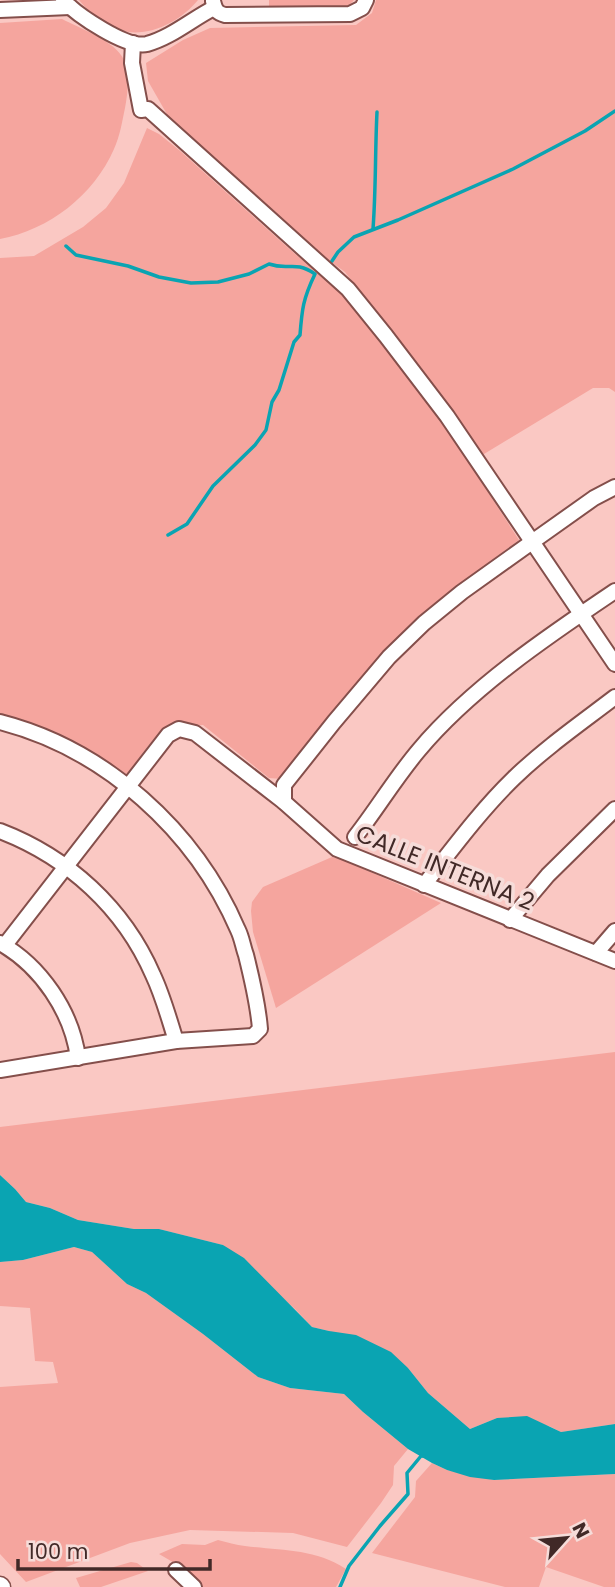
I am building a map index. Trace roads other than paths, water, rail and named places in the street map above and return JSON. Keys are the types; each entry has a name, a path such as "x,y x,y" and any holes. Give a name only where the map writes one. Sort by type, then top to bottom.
{"street":[{"path":"0,10 66,4 104,30 133,43 145,45 167,35 214,4 218,13 225,15 350,15 362,8 366,0"},
{"path":"133,43 132,63 141,110 148,109 348,289 447,416 615,664"},
{"path":"284,802 284,785 389,657 462,592 594,498 615,487"},
{"path":"355,837 418,751 453,713 491,680 615,591"},
{"path":"424,885 514,777 615,697"},
{"path":"0,722 76,752 127,786 169,824 206,871 239,931 256,999 260,1029 253,1036 176,1041 0,1070"},
{"name":"CALLE INTERNA 2","path":"127,786 169,735 179,729 195,733 284,802 337,849 615,961"},
{"path":"78,1058 76,1041 51,990 27,964 2,944 76,855 127,786"},
{"path":"510,919 548,875 615,809"},
{"path":"0,831 39,849 66,866 104,900 120,919 137,943 158,984 176,1041"},
{"path":"596,953 615,931"},
{"path":"176,1570 194,1587"}],"water":[{"path":"0,1175 26,1202 50,1208 78,1220 134,1229 159,1229 223,1245 244,1258 312,1327 356,1335 391,1352 428,1393 470,1429 497,1418 527,1416 561,1432 615,1424 615,1474 494,1480 447,1470 408,1449 344,1394 290,1388 258,1377 146,1293 127,1284 92,1252 74,1247 23,1260 0,1262"}],"waterway":[{"path":"332,261 354,237 513,169 585,131 615,111"},
{"path":"373,229 377,112"},
{"path":"66,246 76,255 191,283 218,282 249,274 269,264 302,268 315,274 304,304 300,335 294,342 279,390 272,402 266,430 255,445 213,486 187,524 168,535"},
{"path":"340,1587 349,1566 408,1494 407,1473 421,1456 424,1456"}]}
